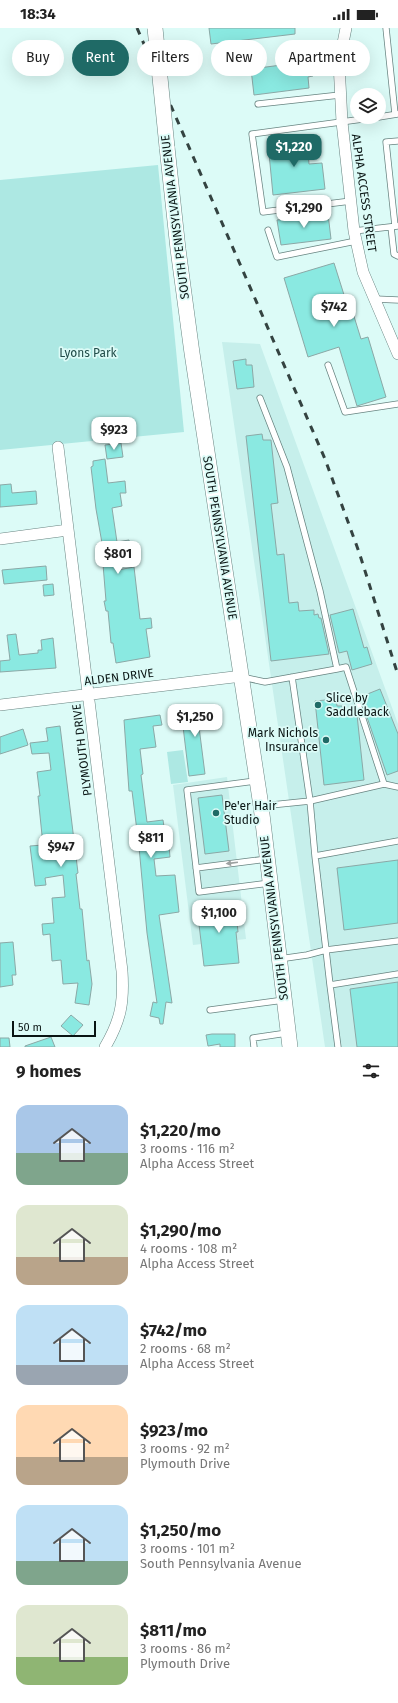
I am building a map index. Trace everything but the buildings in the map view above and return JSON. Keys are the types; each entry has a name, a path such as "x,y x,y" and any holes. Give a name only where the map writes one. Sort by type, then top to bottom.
{"main road":[{"name":"SOUTH PENNSYLVANIA AVENUE","path":"155,28 178,249 192,353 261,806 289,1040"}],"street":[{"name":"ALPHA ACCESS STREET","path":"346,28 339,63 340,95 355,236 363,272 398,354"},
{"name":"PLYMOUTH DRIVE","path":"58,447 122,971 123,994 120,1016 105,1047"},
{"path":"0,539 68,530"},
{"name":"ALDEN DRIVE","path":"0,704 242,676"}],"lane":[{"path":"386,28 397,114 386,116"},
{"path":"258,104 340,95"},
{"path":"350,121 252,134 263,212 351,201"},
{"path":"398,141 386,142 395,202 394,254 398,256"},
{"path":"268,230 277,257 395,226"},
{"path":"375,299 398,300"},
{"path":"328,365 345,412 398,404"},
{"path":"260,398 287,467 320,591 337,669"},
{"path":"242,676 265,682 346,667 384,784"},
{"path":"292,677 310,801 315,856 338,1047"},
{"path":"257,781 187,790 199,892 270,883"},
{"path":"261,806 310,801 384,784 398,786"},
{"path":"315,856 398,841"},
{"path":"196,868 267,859"},
{"path":"279,959 307,955 326,950 398,941"},
{"path":"330,984 398,974"},
{"path":"210,1010 284,1000"},
{"path":"254,1047 253,1038 289,1040"}],"shaded area":[{"path":"222,342 260,344 398,724 398,1047 325,1047"},
{"path":"227,777 246,939 193,945 173,785"}],"green space":[{"name":"Lyons Park","path":"158,165 184,432 0,450 0,180"},
{"path":"183,750 188,782 171,784 167,752"}],"railway":[{"path":"137,28 325,459 359,552 398,675"}],"place":[{"name":"Slice by Saddleback","path":"318,705"},
{"name":"Mark Nichols Insurance","path":"326,740"},
{"name":"Pe'er Hair Studio","path":"216,813"}]}
